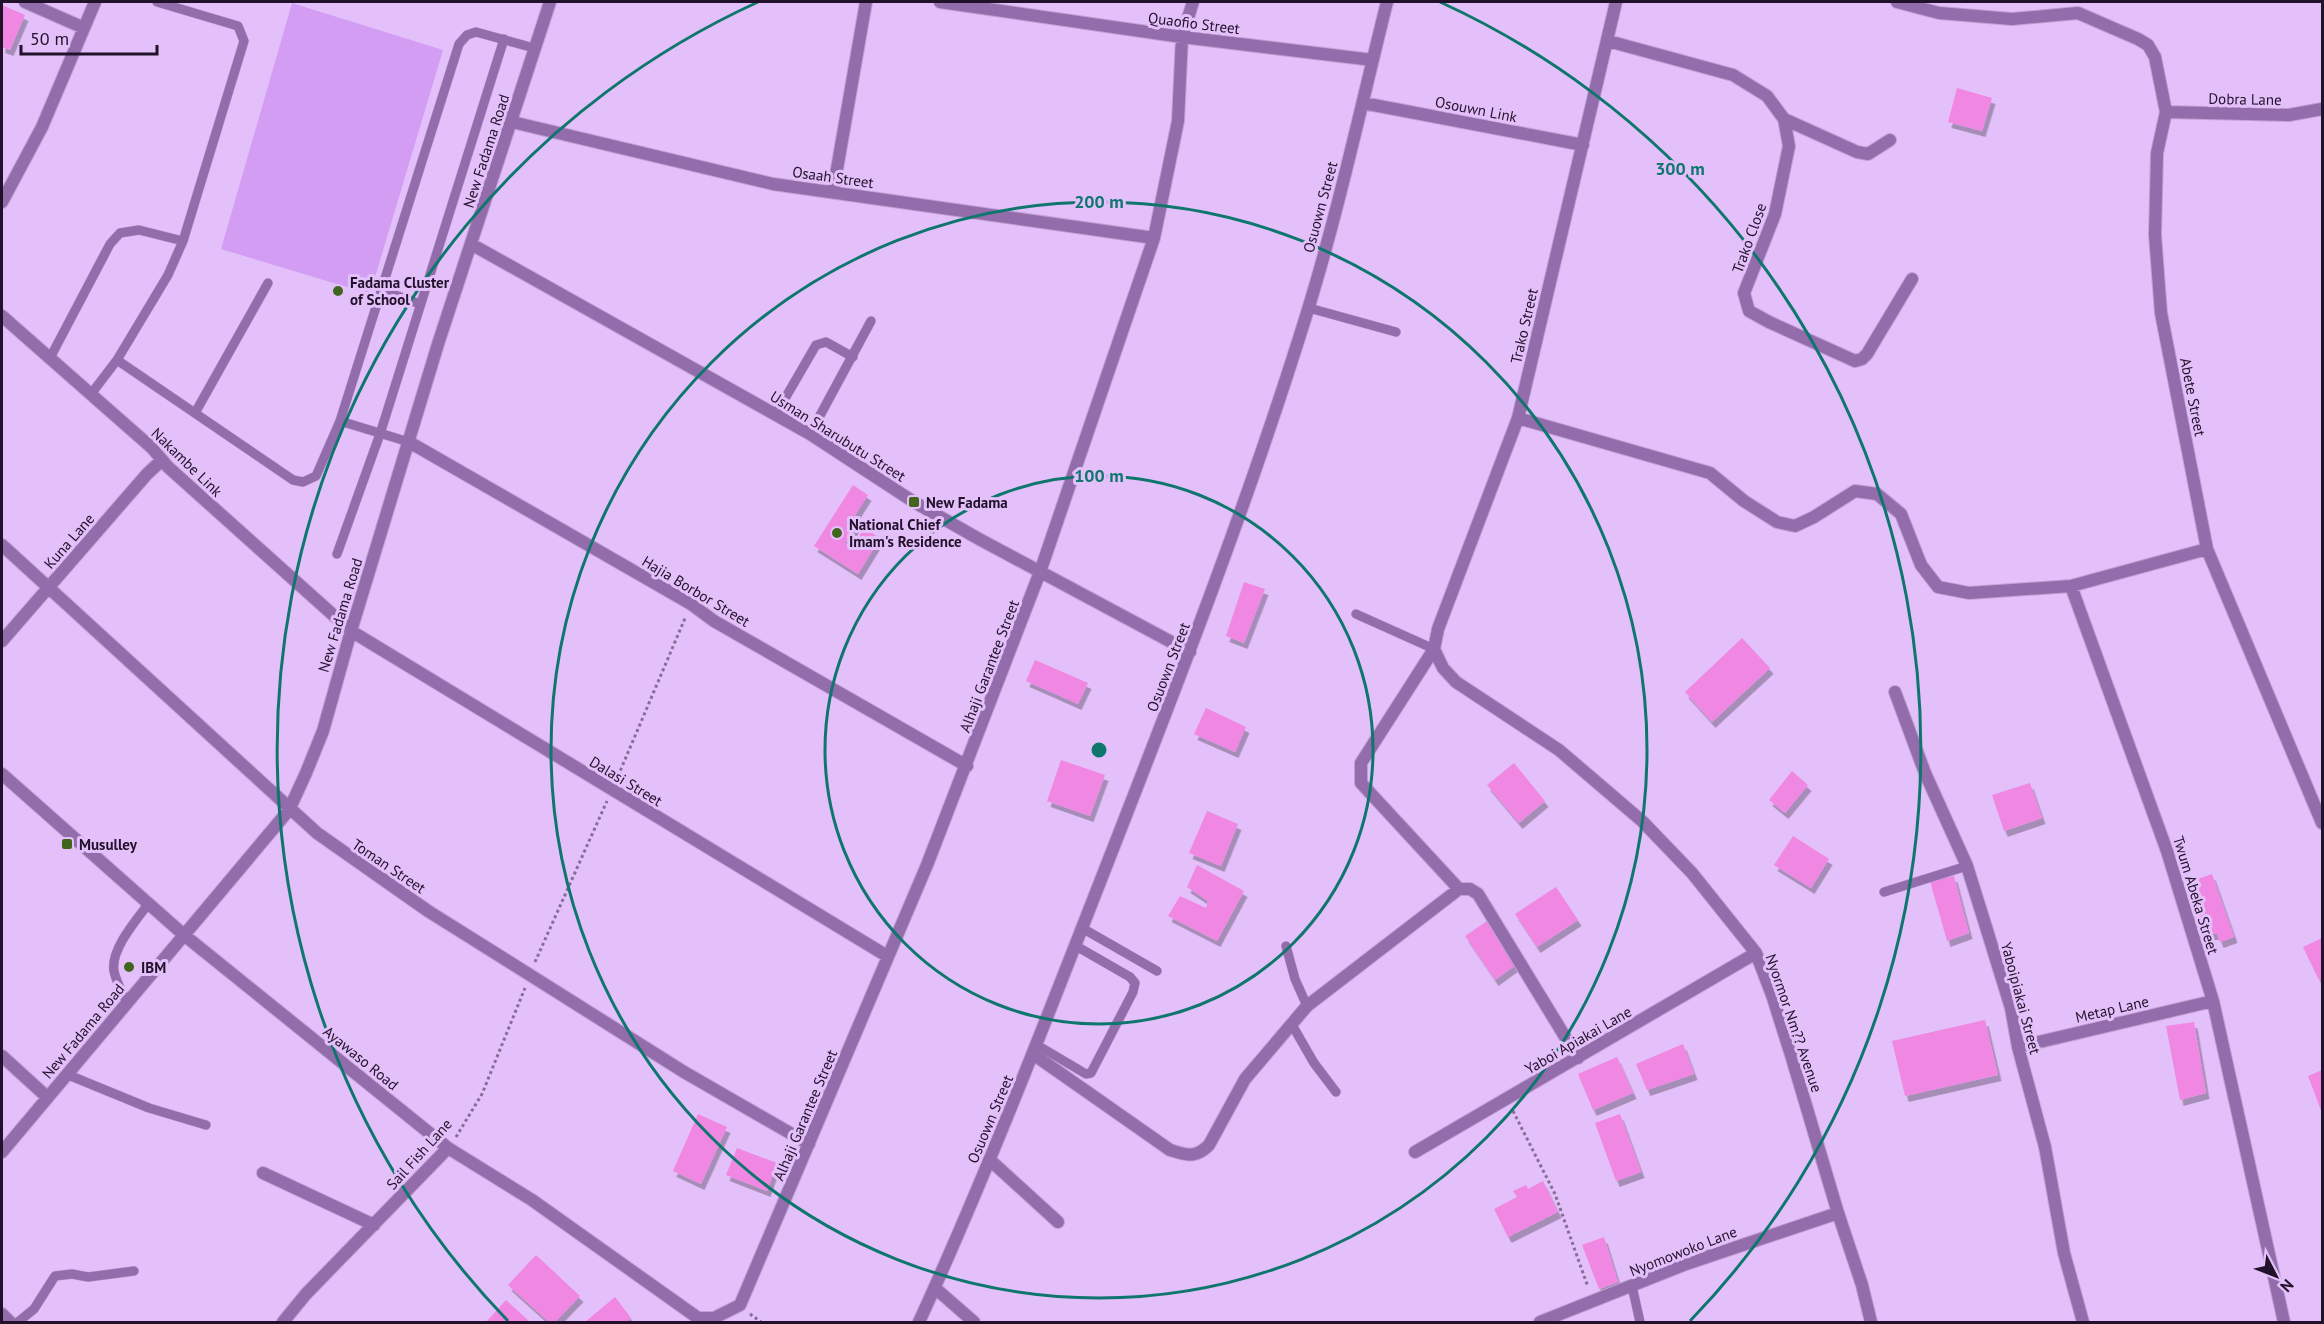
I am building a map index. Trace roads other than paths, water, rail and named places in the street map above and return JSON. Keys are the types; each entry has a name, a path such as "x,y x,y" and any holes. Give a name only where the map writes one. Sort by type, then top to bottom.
{"street":[{"path":"25,2 84,28"},
{"path":"2,202 42,127 95,2"},
{"name":"New Fadama Road","path":"2,1152 289,810 323,731 409,442 550,2"},
{"path":"833,192 866,2"},
{"name":"Quaofio Street","path":"940,2 1182,37 1373,60"},
{"name":"Alhaji Garantee Street","path":"729,1313 740,1305 747,1291 927,865 1040,572 1154,238 1178,121 1182,37 1193,2"},
{"name":"Osuown Street","path":"919,1323 1035,1050 1190,652 1253,476 1309,308 1363,104 1387,2"},
{"name":"Trako Street","path":"1459,889 1361,783 1359,774 1361,764 1434,649 1438,629 1518,418 1616,2"},
{"path":"1897,2 1939,14 2012,19 2078,7"},
{"name":"Abete Street","path":"2078,7 2148,45 2155,57 2166,112 2157,153 2154,235 2161,313 2207,549 2322,823"},
{"name":"Trako Close","path":"1608,41 1734,75 1767,96 1784,119 1789,146 1775,214 1744,293 1749,311 1778,327 1855,361 1867,354 1912,279"},
{"name":"Osouwn Link","path":"1363,104 1582,145"},
{"name":"Dobra Lane","path":"2166,112 2289,115 2322,110"},
{"path":"1784,119 1857,152 1868,154 1890,140"},
{"name":"Osaah Street","path":"512,122 773,184 1154,238"},
{"name":"Usman Sharubutu Street","path":"471,244 776,414 914,502 1190,652"},
{"name":"Nakambe Link","path":"2,316 152,448 161,461 351,631"},
{"path":"1518,418 1710,473 1744,501 1777,522 1795,526 1855,491 1876,494 1901,514 1921,565 1938,587 1969,593 2072,586 2207,549"},
{"name":"Hajia Borbor Street","path":"409,442 691,604 724,627 967,766"},
{"name":"Kuna Lane","path":"2,641 147,474 161,461"},
{"name":"Toman Street","path":"2,545 289,810 353,860 684,1072 809,1144"},
{"name":"Twum Abeka Street","path":"2072,586 2167,851 2213,1001 2284,1323"},
{"name":"Dalasi Street","path":"351,631 887,956"},
{"name":"Nyormor Nm?? Avenue","path":"1434,649 1443,668 1456,682 1559,750 1642,822 1692,873 1755,953 1791,1055 1862,1285 1871,1323"},
{"name":"Yaboipiakai Street","path":"1895,692 1925,773 1967,866 2011,1008 2018,1047 2045,1147 2064,1253 2083,1323"},
{"name":"Ayawaso Road","path":"2,774 184,935 448,1148 532,1200 698,1318 714,1318 729,1313"},
{"path":"1035,1050 1170,1150 1188,1156 1201,1153 1209,1145 1245,1079 1307,1006 1459,889 1470,889 1478,894 1578,1058"},
{"name":"Yaboi Apiakai Lane","path":"1415,1152 1755,953"},
{"name":"Metap Lane","path":"2018,1047 2213,1001"},
{"path":"2,1056 46,1097"},
{"name":"Sail Fish Lane","path":"283,1323 306,1294 448,1148"},
{"path":"990,1160 1058,1222"},
{"path":"263,1173 374,1225"},
{"name":"Nyomowoko Lane","path":"1540,1323 1749,1242 1838,1213"},
{"path":"935,1287 974,1323"},
{"path":"2,1314 10,1323"}],"lane":[{"path":"91,394 117,360 168,275 183,241 243,41 238,26 157,2"},
{"path":"117,360 293,480 303,482 316,476 339,421 459,44 467,35 476,32 534,48"},
{"path":"337,555 380,434 504,39"},
{"path":"50,358 110,244 120,233 139,230 183,241"},
{"path":"195,413 268,283"},
{"path":"381,290 420,304"},
{"path":"1309,308 1396,332"},
{"path":"810,434 871,321"},
{"path":"776,414 816,345 826,342 853,357"},
{"path":"339,421 409,442"},
{"path":"1356,614 1434,649"},
{"path":"1884,892 1967,866"},
{"path":"127,1003 114,970 115,960 126,935 149,903"},
{"path":"1082,928 1157,971"},
{"path":"1035,1050 1086,1074 1091,1073 1133,993 1135,983 1130,977 1076,946"},
{"path":"1286,946 1295,979 1307,1006"},
{"path":"1291,1023 1314,1063 1336,1092"},
{"path":"66,1074 149,1108 206,1125"},
{"path":"18,1323 34,1309 55,1276 72,1274 88,1277 134,1271"},
{"path":"1632,1286 1640,1323"}],"place":[{"name":"Fadama Cluster of School","path":"338,291"},
{"name":"New Fadama","path":"914,502"},
{"name":"National Chief Imam's Residence","path":"837,533"},
{"name":"Musulley","path":"67,844"},
{"name":"IBM","path":"129,967"}]}
